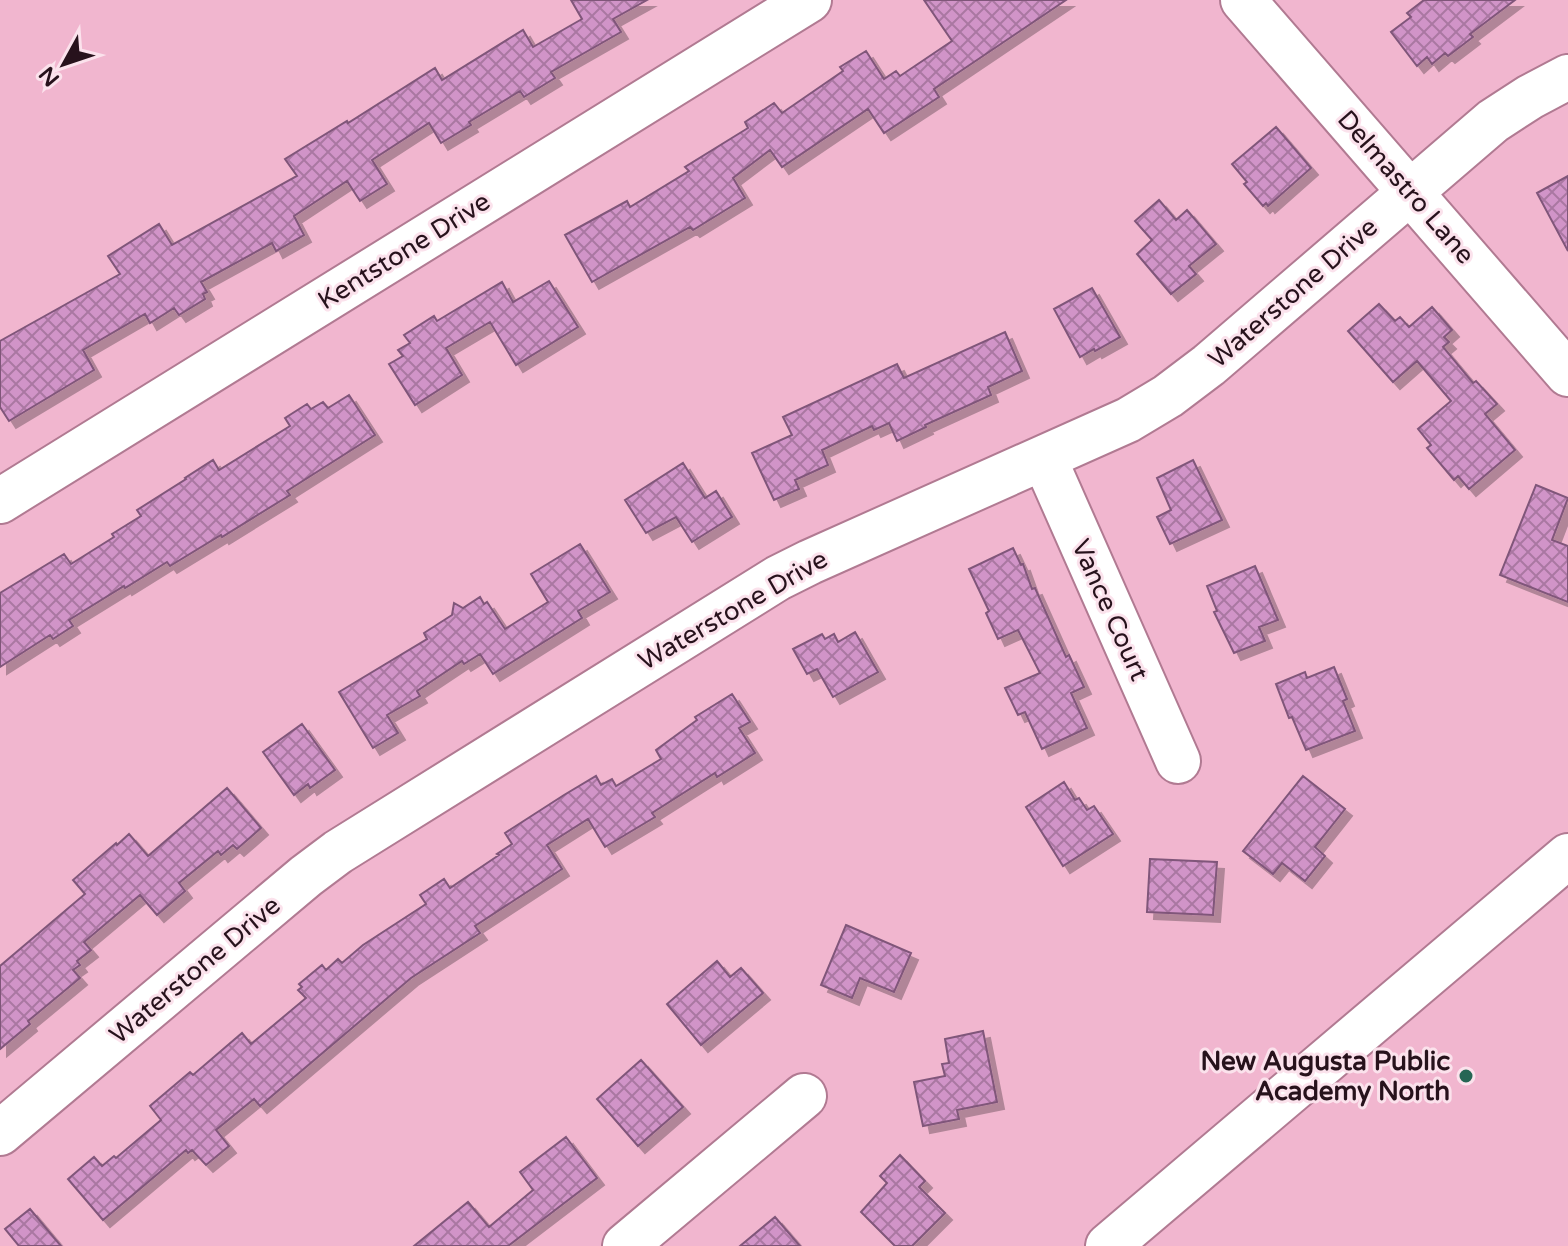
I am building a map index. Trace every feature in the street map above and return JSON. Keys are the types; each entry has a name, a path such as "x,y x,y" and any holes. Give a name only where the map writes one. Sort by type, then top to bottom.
{"street":[{"name":"Kentstone Drive","path":"0,501 809,0"},
{"name":"Delmastro Lane","path":"1243,0 1568,374"},
{"name":"Waterstone Drive","path":"0,1133 338,852 778,578 1128,420 1182,386 1493,121 1568,77"},
{"name":"Vance Court","path":"1044,458 1178,761"},
{"path":"1108,1246 1568,856"},
{"path":"625,1246 804,1096"}],"building":[{"path":"571,0 647,0 613,19 621,32 551,72 555,78 524,97 520,91 441,143 429,123 372,160 387,184 360,201 347,181 294,216 304,235 276,251 272,243 201,282 207,292 203,294 205,299 179,315 174,308 150,323 145,314 83,350 94,370 9,421 0,407 0,341 120,274 108,256 159,224 172,245 297,176 285,159 435,68 442,80 523,30 533,47 582,19"},
{"path":"924,0 1066,0 934,89 939,97 884,133 868,109 782,167 770,150 733,178 745,198 693,230 690,227 592,282 565,235 627,201 630,207 689,171 685,167 748,128 745,122 774,103 782,113 843,71 840,67 866,51 884,79 896,71 900,76 952,41"},
{"path":"1424,0 1515,0 1470,34 1473,37 1448,56 1445,53 1432,64 1427,57 1417,66 1391,32 1411,17 1407,13"},
{"path":"1276,127 1311,168 1268,206 1266,203 1263,206 1232,164"},
{"path":"1568,176 1568,251 1537,193"},
{"path":"1159,200 1176,220 1187,210 1216,244 1189,266 1196,274 1171,294 1137,254 1152,240 1135,221"},
{"path":"549,281 578,327 516,365 490,322 446,348 462,375 415,405 389,364 403,356 398,350 410,343 404,335 434,316 437,321 502,282 513,302"},
{"path":"1092,288 1120,337 1080,357 1054,309"},
{"path":"1379,304 1395,321 1400,317 1409,327 1432,307 1452,330 1444,337 1449,342 1443,347 1473,383 1476,381 1497,404 1485,414 1515,450 1469,489 1458,476 1454,480 1427,448 1431,445 1418,429 1451,401 1417,361 1393,382 1348,331"},
{"path":"1005,332 1022,371 988,387 991,395 897,441 889,423 874,430 872,426 822,450 828,465 795,480 799,489 774,500 752,453 792,435 783,417 897,364 904,378"},
{"path":"349,395 375,435 287,491 290,495 170,566 167,562 124,586 69,620 73,626 53,639 50,635 0,667 0,593 64,554 71,564 141,516 137,510 213,460 219,470 290,426 285,418 307,404 311,409 323,402 328,408"},
{"path":"1193,460 1222,520 1170,544 1157,517 1171,510 1157,478"},
{"path":"683,463 705,498 716,491 732,517 692,542 676,517 646,533 625,500"},
{"path":"1536,485 1568,498 1552,540 1568,546 1568,602 1500,575"},
{"path":"580,544 610,592 578,611 582,618 493,674 480,654 464,664 462,661 417,691 420,696 387,715 398,733 373,748 339,692 427,639 424,633 452,615 454,603 463,608 480,597 484,604 487,602 505,629 548,602 531,574"},
{"path":"1013,548 1084,687 1071,693 1087,728 1042,749 1025,712 1018,715 1005,688 1040,673 1018,630 998,639 986,613 989,611 969,569"},
{"path":"1255,566 1278,620 1259,627 1265,641 1234,653 1214,612 1217,611 1207,586"},
{"path":"855,632 878,672 833,697 817,669 807,674 793,649 822,634 825,639 834,634 838,642"},
{"path":"1334,667 1355,731 1306,750 1276,684 1305,672 1307,678"},
{"path":"732,694 750,722 739,728 755,753 717,777 715,773 652,813 655,817 605,847 588,819 547,845 562,869 475,926 480,933 411,978 260,1106 254,1099 216,1130 229,1146 206,1165 192,1150 188,1153 186,1150 103,1220 68,1179 94,1157 102,1166 114,1156 116,1158 161,1120 150,1106 190,1072 193,1075 242,1033 251,1044 306,998 298,990 302,987 299,984 322,965 326,970 338,959 342,963 363,945 426,904 420,895 444,879 450,888 499,855 512,844 505,833 564,795 596,776 601,785 612,779 616,786 661,759 656,750 697,720 695,717"},
{"path":"302,724 335,770 294,795 263,752"},
{"path":"1303,776 1345,809 1315,847 1325,856 1305,881 1282,863 1273,874 1243,851"},
{"path":"1064,782 1075,800 1079,798 1087,810 1094,806 1113,834 1063,866 1026,807"},
{"path":"227,788 261,828 237,849 233,845 221,855 218,851 179,883 185,891 157,915 140,895 84,942 91,950 77,961 80,965 73,970 80,978 0,1049 0,966 85,894 73,880 129,834 148,856"},
{"path":"1150,859 1217,862 1213,915 1147,912"},
{"path":"846,925 911,953 894,992 860,978 852,998 821,985"},
{"path":"717,961 730,977 741,968 763,993 701,1045 667,1004"},
{"path":"983,1031 997,1102 957,1110 959,1119 923,1126 914,1082 945,1076 942,1064 949,1063 945,1039"},
{"path":"641,1060 683,1107 638,1146 597,1099"},
{"path":"566,1137 597,1178 508,1246 414,1246 468,1202 489,1227 533,1190 520,1172"},
{"path":"900,1155 925,1181 919,1187 945,1213 912,1246 895,1246 861,1212 887,1183 880,1176"},
{"path":"30,1209 61,1246 19,1246 5,1229"},
{"path":"775,1217 800,1246 740,1246"}],"place":[{"name":"New Augusta Public Academy North","path":"1466,1076"}]}
